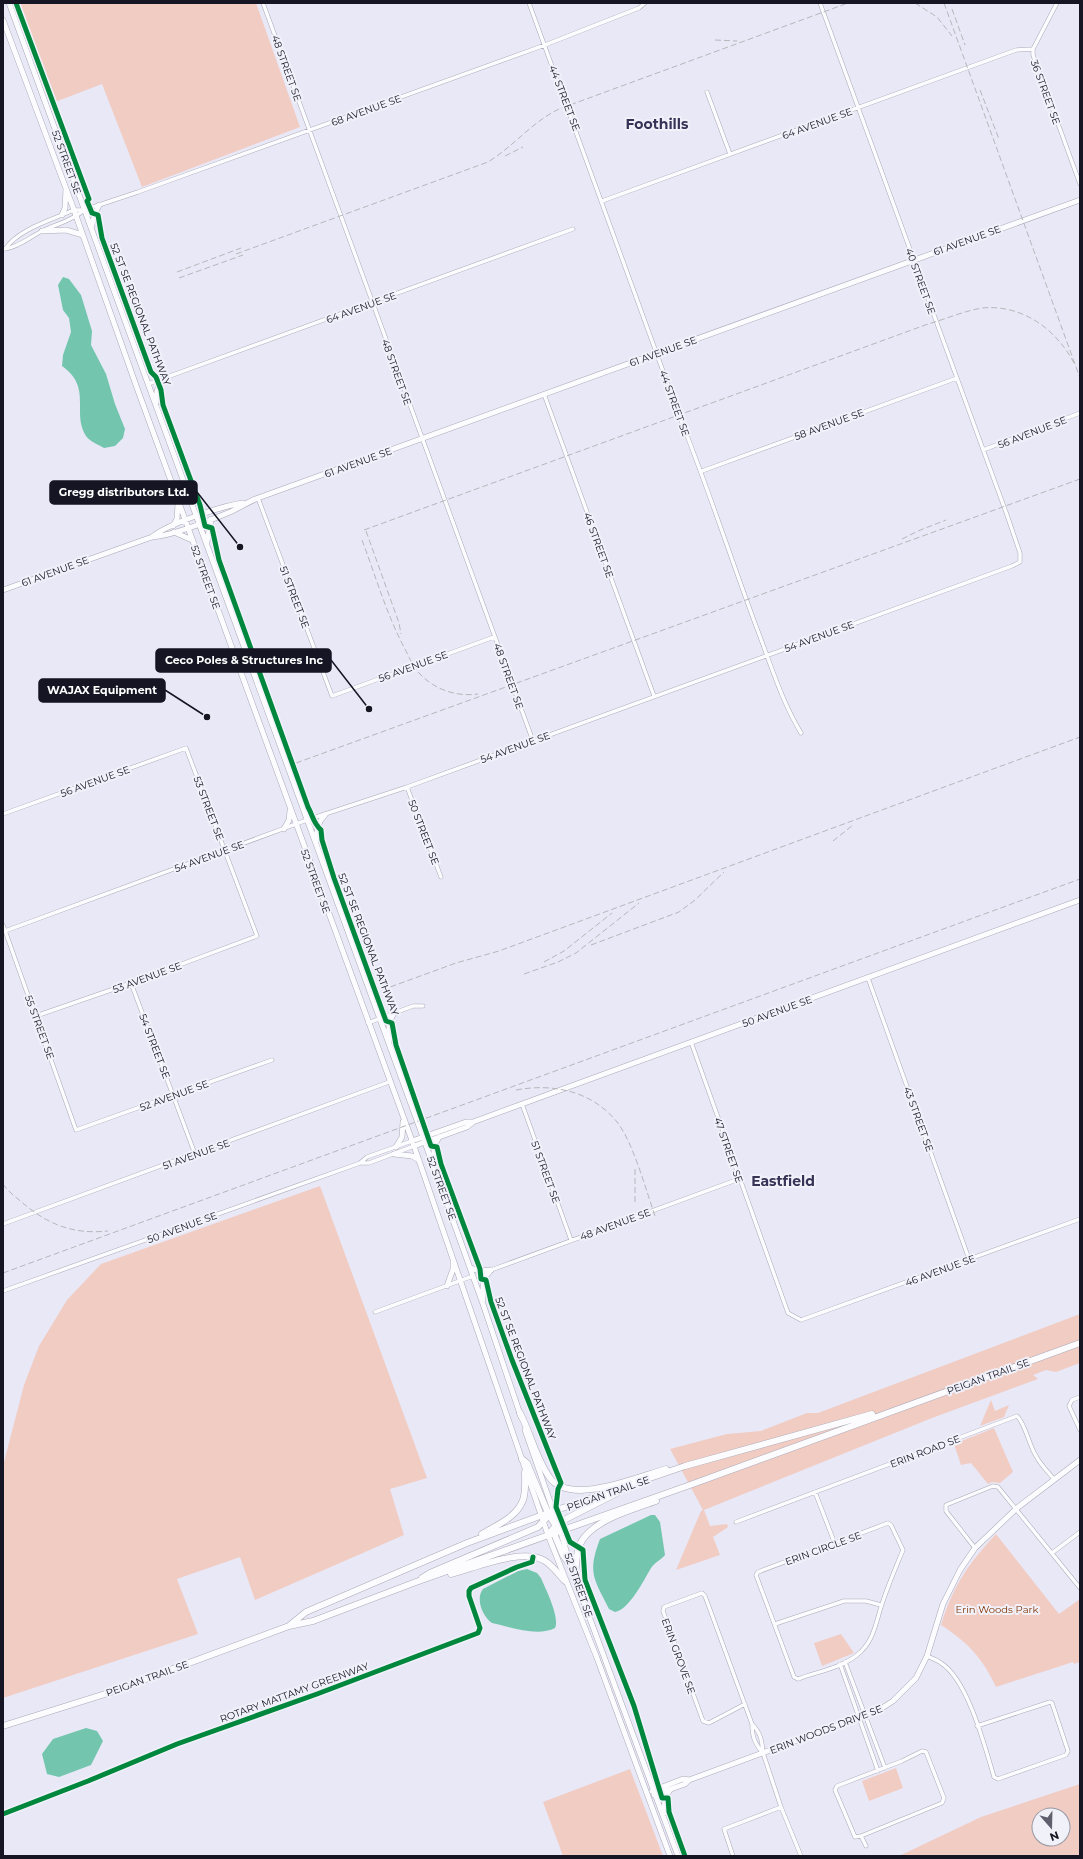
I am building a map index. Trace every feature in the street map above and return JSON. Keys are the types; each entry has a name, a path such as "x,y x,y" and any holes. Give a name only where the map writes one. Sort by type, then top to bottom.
{"main road":[{"name":"52 STREET SE","path":"9,3 483,1304 520,1413 547,1516"},
{"name":"52 STREET SE","path":"3,20 77,217 185,521 419,1160 462,1280 526,1472 553,1529 565,1581 597,1658 670,1856"},
{"path":"62,215 65,208 66,188"},
{"name":"61 AVENUE SE","path":"152,536 159,530 230,505 258,498 1080,200"},
{"path":"91,229 99,205"},
{"path":"42,231 66,230 83,235"},
{"path":"156,404 157,391 162,379"},
{"path":"172,526 177,518 178,501"},
{"name":"61 AVENUE SE","path":"3,590 152,536 162,536 211,519 231,511 246,502"},
{"path":"206,543 211,519"},
{"path":"174,532 192,540"},
{"path":"284,829 289,820 290,808"},
{"path":"316,844 317,827 325,815"},
{"name":"50 AVENUE SE","path":"424,1139 439,1137 467,1127 473,1122 1080,900"},
{"path":"389,1043 389,1022 394,1013"},
{"path":"396,1147 403,1134 403,1119"},
{"name":"50 AVENUE SE","path":"413,1144 466,1122 473,1122"},
{"path":"434,1167 434,1146 439,1137"},
{"path":"394,1154 408,1156 419,1160"},
{"path":"447,1286 453,1269 452,1254"},
{"path":"470,1268 479,1272 491,1270"},
{"path":"483,1304 483,1279 491,1270"},
{"name":"PEIGAN TRAIL SE","path":"3,1726 105,1694 289,1626 313,1621 416,1582 434,1577 553,1529 560,1530 690,1485 895,1409 1080,1343"},
{"name":"PEIGAN TRAIL SE","path":"289,1626 306,1612 466,1543 547,1516 686,1466 878,1412 895,1409"},
{"path":"520,1413 549,1477 559,1486 570,1490 580,1491 596,1489 669,1468 686,1466"},
{"path":"522,1459 527,1463 563,1555 570,1564"},
{"name":"ERIN WOODS DRIVE SE","path":"655,1792 670,1790 686,1784 689,1780 879,1710 893,1701 916,1678 927,1656 943,1604 960,1570 975,1548 1017,1508 1080,1460"},
{"path":"466,1543 508,1519 517,1510 523,1500 526,1472"},
{"path":"575,1577 579,1546 586,1534 595,1527 678,1492 690,1485"},
{"path":"553,1529 626,1488"},
{"path":"416,1582 430,1573 538,1527 547,1516"},
{"name":"52 STREET SE","path":"560,1530 570,1564 678,1856"},
{"path":"434,1577 515,1557 527,1556 544,1561 565,1581"},
{"name":"ERIN WOODS DRIVE SE","path":"648,1795 683,1779 689,1780"},
{"path":"663,1815 665,1798 670,1790"}],"street":[{"name":"48 STREET SE","path":"263,3 532,741"},
{"name":"44 STREET SE","path":"530,3 657,353 702,471 767,655 789,712 801,733"},
{"name":"68 AVENUE SE","path":"4,250 10,243 27,232 74,210 84,210 99,205 545,45 639,8 645,3"},
{"name":"40 STREET SE","path":"820,3 957,378 1021,559"},
{"name":"36 STREET SE","path":"1057,3 1033,49 1033,55 1080,184"},
{"name":"64 AVENUE SE","path":"602,201 1016,50 1033,49"},
{"path":"707,92 730,154"},
{"name":"68 AVENUE SE","path":"4,250 14,247 42,231 77,217 84,210"},
{"name":"64 AVENUE SE","path":"148,384 574,229"},
{"name":"58 AVENUE SE","path":"702,471 957,378"},
{"name":"46 STREET SE","path":"544,394 654,696"},
{"name":"56 AVENUE SE","path":"983,450 1080,414"},
{"name":"51 STREET SE","path":"258,498 332,696"},
{"name":"54 AVENUE SE","path":"5,931 307,820 407,787 1012,566 1020,562 1021,559"},
{"name":"56 AVENUE SE","path":"332,696 494,637"},
{"name":"56 AVENUE SE","path":"3,814 186,748"},
{"name":"53 STREET SE","path":"186,748 257,936"},
{"name":"50 STREET SE","path":"407,787 441,877"},
{"name":"55 STREET SE","path":"3,925 76,1130"},
{"name":"53 AVENUE SE","path":"36,1016 131,983 257,936"},
{"name":"43 STREET SE","path":"868,978 969,1259"},
{"name":"54 STREET SE","path":"131,983 195,1154"},
{"path":"368,1023 412,1006 423,1006"},
{"name":"47 STREET SE","path":"691,1042 739,1180 788,1313 801,1320"},
{"name":"52 AVENUE SE","path":"76,1130 272,1060"},
{"name":"51 AVENUE SE","path":"3,1224 390,1082"},
{"name":"51 STREET SE","path":"522,1104 571,1240"},
{"name":"50 AVENUE SE","path":"360,1163 367,1157 396,1147 413,1144"},
{"name":"50 AVENUE SE","path":"3,1291 360,1163 369,1163 394,1154 413,1144"},
{"name":"48 AVENUE SE","path":"491,1270 739,1180"},
{"name":"46 AVENUE SE","path":"801,1320 1080,1219"},
{"path":"376,1312 473,1276"},
{"path":"1080,1397 1072,1400 1069,1406 1080,1430"},
{"name":"ERIN ROAD SE","path":"815,1492 1017,1416 1021,1420 1026,1437 1036,1457 1054,1479"},
{"path":"975,1548 946,1511 946,1505 993,1486 998,1487 1017,1508 1080,1588"},
{"path":"736,1522 815,1492 835,1544"},
{"name":"ERIN CIRCLE SE","path":"888,1523 891,1525 903,1550 881,1605 872,1637 866,1647 856,1656 845,1662 798,1679 794,1677 756,1575 758,1572 835,1544 888,1523"},
{"path":"1052,1553 1080,1532"},
{"name":"ERIN GROVE SE","path":"745,1704 709,1723 703,1721 663,1611 664,1607 702,1594 705,1596 745,1704 752,1724 752,1734 757,1746 763,1753"},
{"path":"775,1624 844,1601 866,1601 881,1605"},
{"path":"927,1656 942,1663 953,1674 968,1701 994,1777 998,1779 1066,1755 1068,1751 1052,1703 1050,1702 977,1726"},
{"path":"845,1662 885,1768"},
{"path":"840,1664 878,1771"},
{"name":"ERIN GROVE SE","path":"752,1724 758,1731 763,1744 763,1753"},
{"path":"922,1751 926,1752 944,1798 942,1803 861,1836 855,1837 835,1790 837,1786 885,1768 902,1762 922,1751"},
{"path":"763,1753 781,1808 801,1856"},
{"path":"733,1856 724,1828 781,1808"},
{"path":"861,1836 866,1846"}],"green space":[{"path":"20,3 256,3 300,127 142,187 102,84 55,102"},
{"path":"320,1186 427,1478 390,1489 404,1535 255,1600 240,1557 177,1579 198,1634 3,1698 3,1466 24,1385 39,1346 67,1300 101,1264"},
{"path":"1080,1314 1080,1363 1056,1372 1046,1370 1033,1375 1038,1379 932,1418 704,1510 710,1526 727,1524 728,1527 713,1537 720,1555 676,1570 701,1511 703,1510 670,1449 727,1434 761,1431 807,1413 818,1413"},
{"path":"991,1400 995,1411 1009,1405 1004,1417 980,1426"},
{"path":"994,1428 1013,1472 1000,1483 992,1482 988,1484 971,1463 961,1465 954,1444"},
{"name":"Erin Woods Park","path":"996,1534 1059,1614 1080,1599 1080,1662 1074,1664 1073,1662 996,1687 980,1659 959,1638 941,1625 962,1576 977,1555"},
{"path":"841,1634 854,1653 822,1666 814,1643"},
{"path":"896,1768 903,1788 869,1801 862,1781"},
{"path":"630,1769 663,1856 563,1856 543,1802"},
{"path":"1080,1784 1080,1856 899,1856 981,1817"}],"shaded area":[{"path":"63,277 69,279 81,295 92,331 91,345 106,374 115,404 125,429 123,438 115,446 104,448 87,438 80,418 80,400 77,383 71,374 62,366 63,355 71,332 69,318 63,310 58,285"},
{"path":"651,1515 655,1515 660,1522 665,1555 654,1564 626,1606 615,1612 609,1609 599,1590 594,1576 594,1560 600,1539"},
{"path":"527,1569 537,1573 541,1578 549,1596 556,1617 556,1623 555,1628 548,1631 540,1632 516,1629 492,1623 486,1617 481,1608 480,1598 483,1589 518,1571"},
{"path":"86,1728 97,1731 103,1741 91,1765 59,1777 47,1774 42,1754 53,1739"}],"railway":[{"path":"236,254 488,162 549,114 559,109 848,3"},
{"path":"915,3 937,17 952,36"},
{"path":"944,3 1080,378"},
{"path":"952,9 965,45"},
{"path":"715,40 737,41"},
{"path":"980,90 999,139"},
{"path":"505,156 523,147"},
{"path":"177,272 241,248"},
{"path":"179,278 243,255"},
{"path":"364,530 928,324 975,309 997,308 1011,310 1036,321 1058,340 1074,363"},
{"path":"296,763 1080,479"},
{"path":"902,539 946,520"},
{"path":"366,531 399,623 401,634"},
{"path":"362,540 393,624 415,669 426,680 439,688 454,693 470,695 478,694"},
{"path":"382,990 456,963 499,951 1080,737"},
{"path":"833,841 853,825"},
{"path":"591,945 679,912 695,900 724,872"},
{"path":"3,1273 1080,879"},
{"path":"524,974 558,962 576,953 639,903"},
{"path":"544,962 564,951 612,913"},
{"path":"516,1090 530,1088 558,1089 584,1096 607,1111 623,1131 634,1154 655,1216"},
{"path":"635,1169 635,1205"},
{"path":"3,1184 10,1192 38,1215 59,1226 82,1231 108,1231"}],"cycle path":[{"name":"52 ST SE REGIONAL PATHWAY","path":"16,3 89,199 87,201 92,213 98,215 102,238 151,372 156,377 161,390 163,405 200,505 205,526 212,528 219,560 308,807 315,822 321,830 322,840 334,878 386,1021 392,1023 396,1045 431,1146 437,1147 441,1164 480,1269 481,1279 486,1280 491,1302 512,1360 561,1483 558,1489 556,1507 570,1542 583,1550 585,1580 634,1706 662,1798 668,1798 669,1812 685,1856"},
{"name":"ROTARY MATTAMY GREENWAY","path":"3,1814 177,1744 317,1694 478,1633 480,1628 469,1596 469,1591 471,1588 517,1567 532,1562 533,1557"}],"place":[{"name":"Gregg distributors Ltd.","path":"240,547"},
{"name":"Ceco Poles & Structures Inc","path":"369,709"},
{"name":"WAJAX Equipment","path":"207,717"}],"district":[{"name":"Foothills","path":"657,124"},
{"name":"Eastfield","path":"783,1181"}]}
